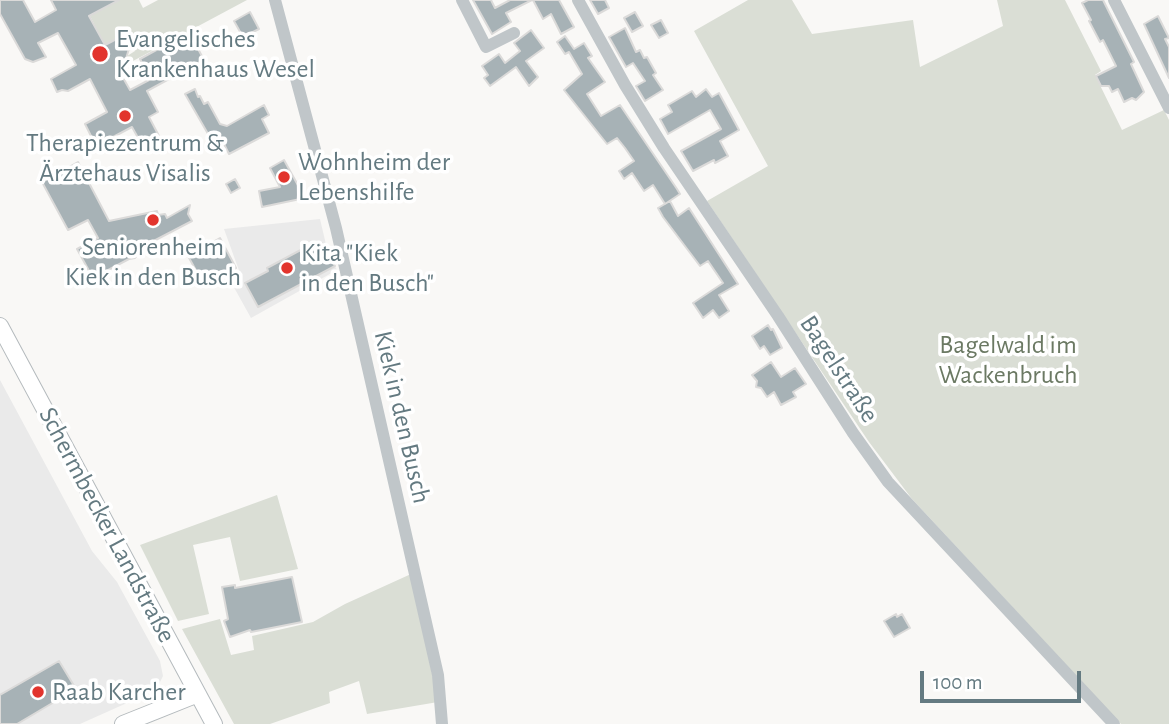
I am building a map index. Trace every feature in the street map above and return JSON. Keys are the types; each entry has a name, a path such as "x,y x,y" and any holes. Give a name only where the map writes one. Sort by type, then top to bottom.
{"main road":[{"name":"Schermbecker Landstraße","path":"0,326 214,724"},
{"path":"123,724 198,694"}],"street":[{"name":"Kiek in den Busch","path":"275,0 336,228 438,675 442,724"},
{"path":"462,0 482,51 514,33"},
{"name":"Bagelstraße","path":"578,0 664,148 888,482 1114,724"},
{"path":"1114,0 1169,108"}],"shaded area":[{"name":"Kita \"Kiek in den Busch\"","path":"320,219 328,253 337,270 251,318 231,282 241,276 224,229"},
{"path":"0,380 92,551 117,582 160,661 163,676 156,690 80,724 0,724"}],"green space":[{"path":"119,0 139,0 143,8 158,0 247,0 118,69 125,62 124,58 135,51 127,34 105,45 90,16"},
{"name":"Bagelwald im Wackenbruch","path":"748,0 792,0 812,34 913,20 920,67 1003,26 997,0 1065,0 1101,71 1095,75 1122,130 1164,110 1169,120 1169,724 1121,724 912,499 869,442 707,201 768,166 694,31"},
{"path":"277,495 298,569 240,581 230,537 193,545 209,614 178,621 140,545"},
{"path":"411,574 438,702 367,714 359,681 329,692 330,703 270,724 234,724 182,629 220,619 231,655 254,650 252,636 313,622"}],"building":[{"path":"0,0 23,0 35,22 56,10 51,0 119,0 89,16 105,45 126,34 131,42 125,62 118,69 130,90 151,79 140,59 189,32 204,60 147,91 158,112 149,117 159,136 142,145 132,127 96,146 85,124 107,112 90,79 68,91 57,92 51,79 76,65 58,33 38,43 46,57 33,62 25,59 0,14"},
{"path":"473,0 491,0 495,8 510,0 532,0 506,13 511,22 492,34"},
{"path":"533,0 559,0 574,27 561,34 551,14 543,19"},
{"path":"590,0 605,0 609,8 598,14"},
{"path":"1088,0 1103,0 1134,62 1131,64 1144,92 1136,100 1132,98 1124,102 1118,89 1112,92 1109,86 1101,86 1096,76 1116,66 1103,40 1100,42 1089,21 1091,20 1082,3"},
{"path":"250,12 259,29 243,37 234,21"},
{"path":"635,12 643,26 632,32 624,18"},
{"path":"1158,16 1169,38 1165,39 1169,47 1169,78 1144,24"},
{"path":"661,20 668,33 659,38 651,25"},
{"path":"625,28 636,52 640,50 644,58 647,57 656,73 653,75 663,90 645,101 636,86 645,81 633,63 626,67 609,37"},
{"path":"531,30 544,48 526,61 538,77 529,86 516,67 490,86 484,78 488,75 482,66 499,54 505,63 520,51 514,43"},
{"path":"565,36 574,49 584,43 592,56 588,58 605,82 587,94 601,116 620,105 680,194 665,204 653,185 644,191 632,173 624,179 619,171 634,161 617,138 607,144 564,90 582,74 569,52 565,54 557,42"},
{"path":"195,89 204,104 208,102 220,124 227,126 264,105 269,115 262,119 269,133 229,154 224,144 215,146 185,94"},
{"path":"706,89 712,97 719,93 739,130 720,141 728,156 693,171 681,151 721,129 710,110 668,134 660,119 672,112 668,105 692,91 696,97"},
{"name":"Wohnheim der Lebenshilfe","path":"284,160 305,198 262,207 259,191 280,187 270,168"},
{"name":"Seniorenheim Kiek in den Busch","path":"78,162 109,221 157,211 158,215 165,214 167,218 190,205 188,214 192,221 144,246 135,258 93,278 77,249 98,238 88,220 68,230 42,182"},
{"path":"235,179 240,188 231,193 226,184"},
{"path":"670,201 678,216 689,208 738,284 719,295 729,311 719,318 713,310 703,318 693,303 723,283 708,261 700,266 663,217 658,208"},
{"path":"220,238 236,268 204,285 188,256"},
{"path":"322,243 335,266 258,307 245,283 310,245 312,249"},
{"path":"768,325 773,329 782,348 770,355 764,346 760,349 752,336"},
{"path":"771,362 781,377 795,368 806,384 793,392 796,397 781,405 774,392 767,397 761,388 756,387 757,381 752,375"},
{"path":"292,577 302,622 251,632 250,630 230,637 224,621 228,619 222,587 235,585 235,588"},
{"path":"896,614 897,617 902,614 910,628 894,637 884,621"},
{"name":"Raab Karcher","path":"59,661 76,689 17,724 0,724 0,695"}],"place":[{"name":"Evangelisches Krankenhaus Wesel","path":"100,54"},
{"name":"Therapiezentrum & Ärztehaus Visalis","path":"125,116"},
{"name":"Wohnheim der Lebenshilfe","path":"284,177"},
{"name":"Seniorenheim Kiek in den Busch","path":"153,220"},
{"name":"Kita \"Kiek in den Busch\"","path":"287,268"},
{"name":"Raab Karcher","path":"38,692"}]}
